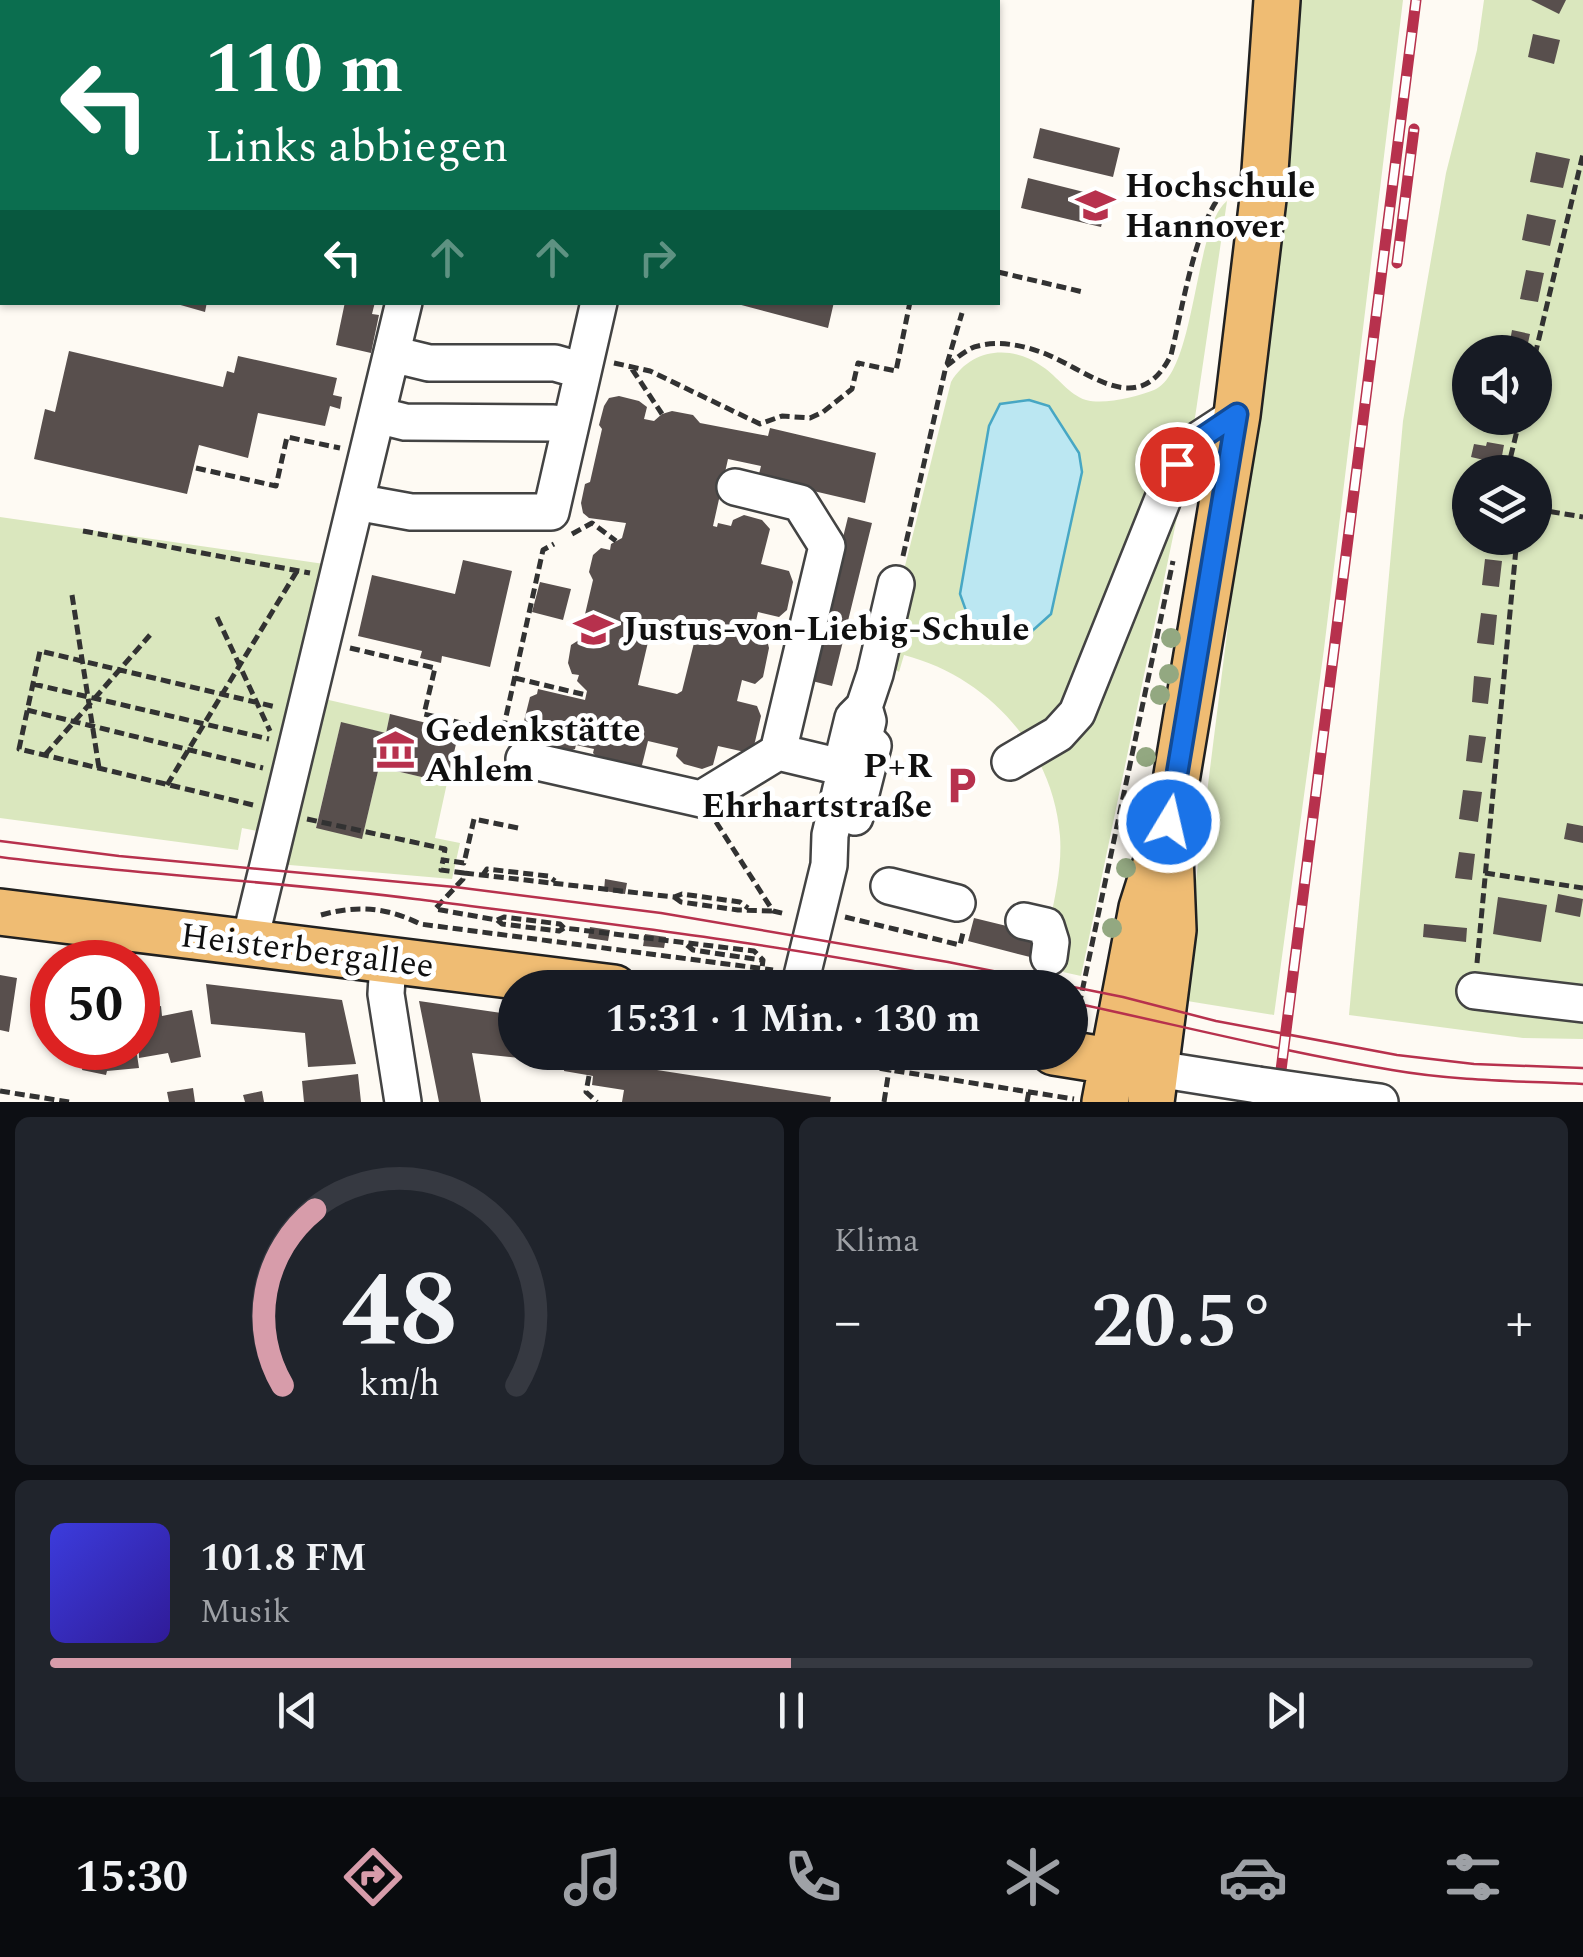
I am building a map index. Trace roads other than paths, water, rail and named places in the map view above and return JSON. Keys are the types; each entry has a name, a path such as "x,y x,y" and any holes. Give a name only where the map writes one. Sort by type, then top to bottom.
{"main road":[{"path":"1108,1082 1142,908 1169,822 1237,414 1263,199 1277,0"},
{"path":"1056,1074 1154,1085 1173,930 1169,822"},
{"name":"Heisterbergallee","path":"0,912 498,974"}],"street":[{"path":"249,944 403,305"},
{"path":"356,502 411,512 551,512 598,305"},
{"path":"392,354 428,363 585,364"},
{"path":"1010,762 1058,734 1077,714 1177,464 1188,447 1237,414"},
{"path":"376,416 404,422 570,426"},
{"path":"524,759 701,799 778,752 827,546 800,503 735,487"},
{"path":"806,970 828,918 830,835 843,780 841,768 853,718 864,707 896,584"},
{"path":"828,865 849,840 873,746 864,738 868,721 864,707"},
{"path":"778,752 841,768"},
{"path":"889,886 956,904"},
{"path":"1024,920 1046,926 1052,942 1048,958"},
{"path":"388,960 386,994 403,1102"},
{"path":"1475,991 1583,1004"},
{"path":"1154,1085 1258,1085 1364,1100"}],"water":[{"path":"1029,400 1049,406 1079,453 1082,472 1051,614 1031,632 987,634 970,622 960,594 989,426 1000,404"}],"tram line":[{"path":"0,841 455,887 661,913 948,962 1123,997 1216,1021 1397,1055 1474,1064 1583,1068"},
{"path":"0,857 363,893 781,948 909,970"},
{"path":"1088,1006 1416,1074 1583,1084"}],"railway":[{"path":"1277,1102 1416,0"},
{"path":"1397,263 1414,129"}],"place":[{"name":"Hochschule Hannover","path":"1095,206"},
{"name":"Justus-von-Liebig-Schule","path":"593,629"},
{"name":"Gedenkstätte Ahlem","path":"395,750"},
{"name":"P+R Ehrhartstraße","path":"962,786"}]}
